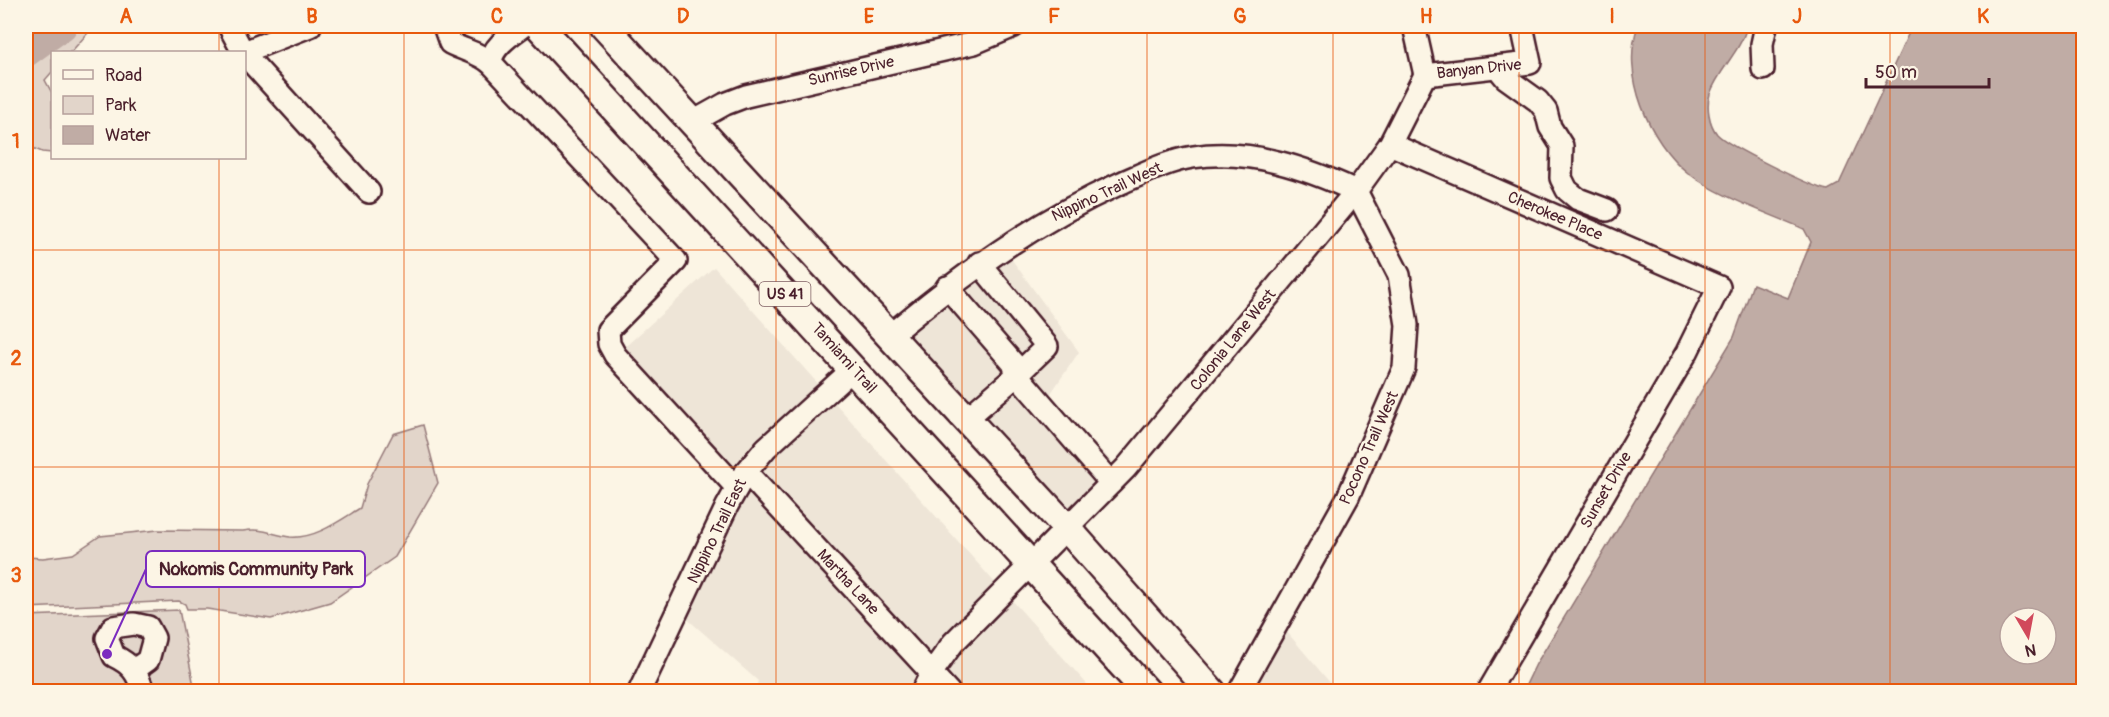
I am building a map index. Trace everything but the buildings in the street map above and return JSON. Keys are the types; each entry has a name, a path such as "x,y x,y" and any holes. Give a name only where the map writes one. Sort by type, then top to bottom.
{"main road":[{"name":"Tamiami Trail","path":"539,26 1031,564 1139,689"},
{"name":"US 41","path":"604,26 691,123 1066,527 1212,692"}],"street":[{"path":"229,26 243,51"},
{"path":"246,52 310,26"},
{"path":"444,26 450,43 462,49 477,52 491,63"},
{"path":"491,63 491,57 506,39 524,26"},
{"name":"Sunrise Drive","path":"691,123 725,104 746,96 974,43 1014,26"},
{"path":"1414,26 1425,75"},
{"name":"Banyan Drive","path":"1425,75 1530,63 1522,26"},
{"path":"1763,69 1762,44 1766,26"},
{"path":"246,55 369,192"},
{"name":"Martha Lane","path":"491,63 676,261 608,330 609,344 615,355 742,480 950,692"},
{"path":"1497,67 1506,78 1544,108 1550,127 1562,146 1561,178 1567,190 1578,199 1606,210"},
{"name":"Colonia Lane West","path":"922,692 932,672 953,643 1112,483 1356,191 1390,144 1425,75"},
{"name":"Cherokee Place","path":"1390,144 1719,287"},
{"name":"Nippino Trail West","path":"889,336 979,263 1062,212 1107,189 1167,164 1193,157 1246,157 1274,161 1328,178 1356,191"},
{"name":"Pocono Trail West","path":"1239,692 1348,497 1404,368 1407,326 1399,275 1356,191"},
{"path":"966,419 1047,346 979,263"},
{"path":"947,287 1013,363 1017,375 1112,483"},
{"name":"Sunset Drive","path":"1488,692 1687,352 1719,287"},
{"name":"Nippino Trail East","path":"639,692 742,480 766,448 854,369"},
{"path":"134,670 139,677 143,692"}],"shaded area":[{"path":"1007,253 1079,352 1049,396 1121,471 1079,517 976,417 891,325"},
{"path":"714,267 997,585 912,691 755,691 758,681 676,609 736,477 617,354"},
{"path":"1010,598 1093,691 932,692 960,650"},
{"path":"1281,625 1337,691 1236,691"}],"green space":[{"path":"40,26 94,26 72,51 51,51 51,73 45,80 51,91 51,153 42,152 26,145 26,42"},
{"path":"423,425 438,483 395,557 330,602 271,619 207,609 187,609 185,604 179,601 26,608 26,557 43,558 73,554 100,536 158,530 256,530 290,537 318,532 360,508 367,484 393,434"},
{"path":"179,610 195,691 26,691 26,616"}],"water":[{"path":"1638,26 1747,26 1740,44 1710,94 1708,109 1714,130 1724,140 1752,156 1805,182 1828,190 1839,184 1912,26 2083,26 2083,691 1523,691 1536,664 1734,337 1753,284 1788,298 1811,242 1804,229 1715,190 1688,173 1674,160 1650,126 1636,85 1633,45"}],"waterway":[{"path":"26,52 62,26"}],"place":[{"name":"Nokomis Community Park","path":"107,654"}]}
